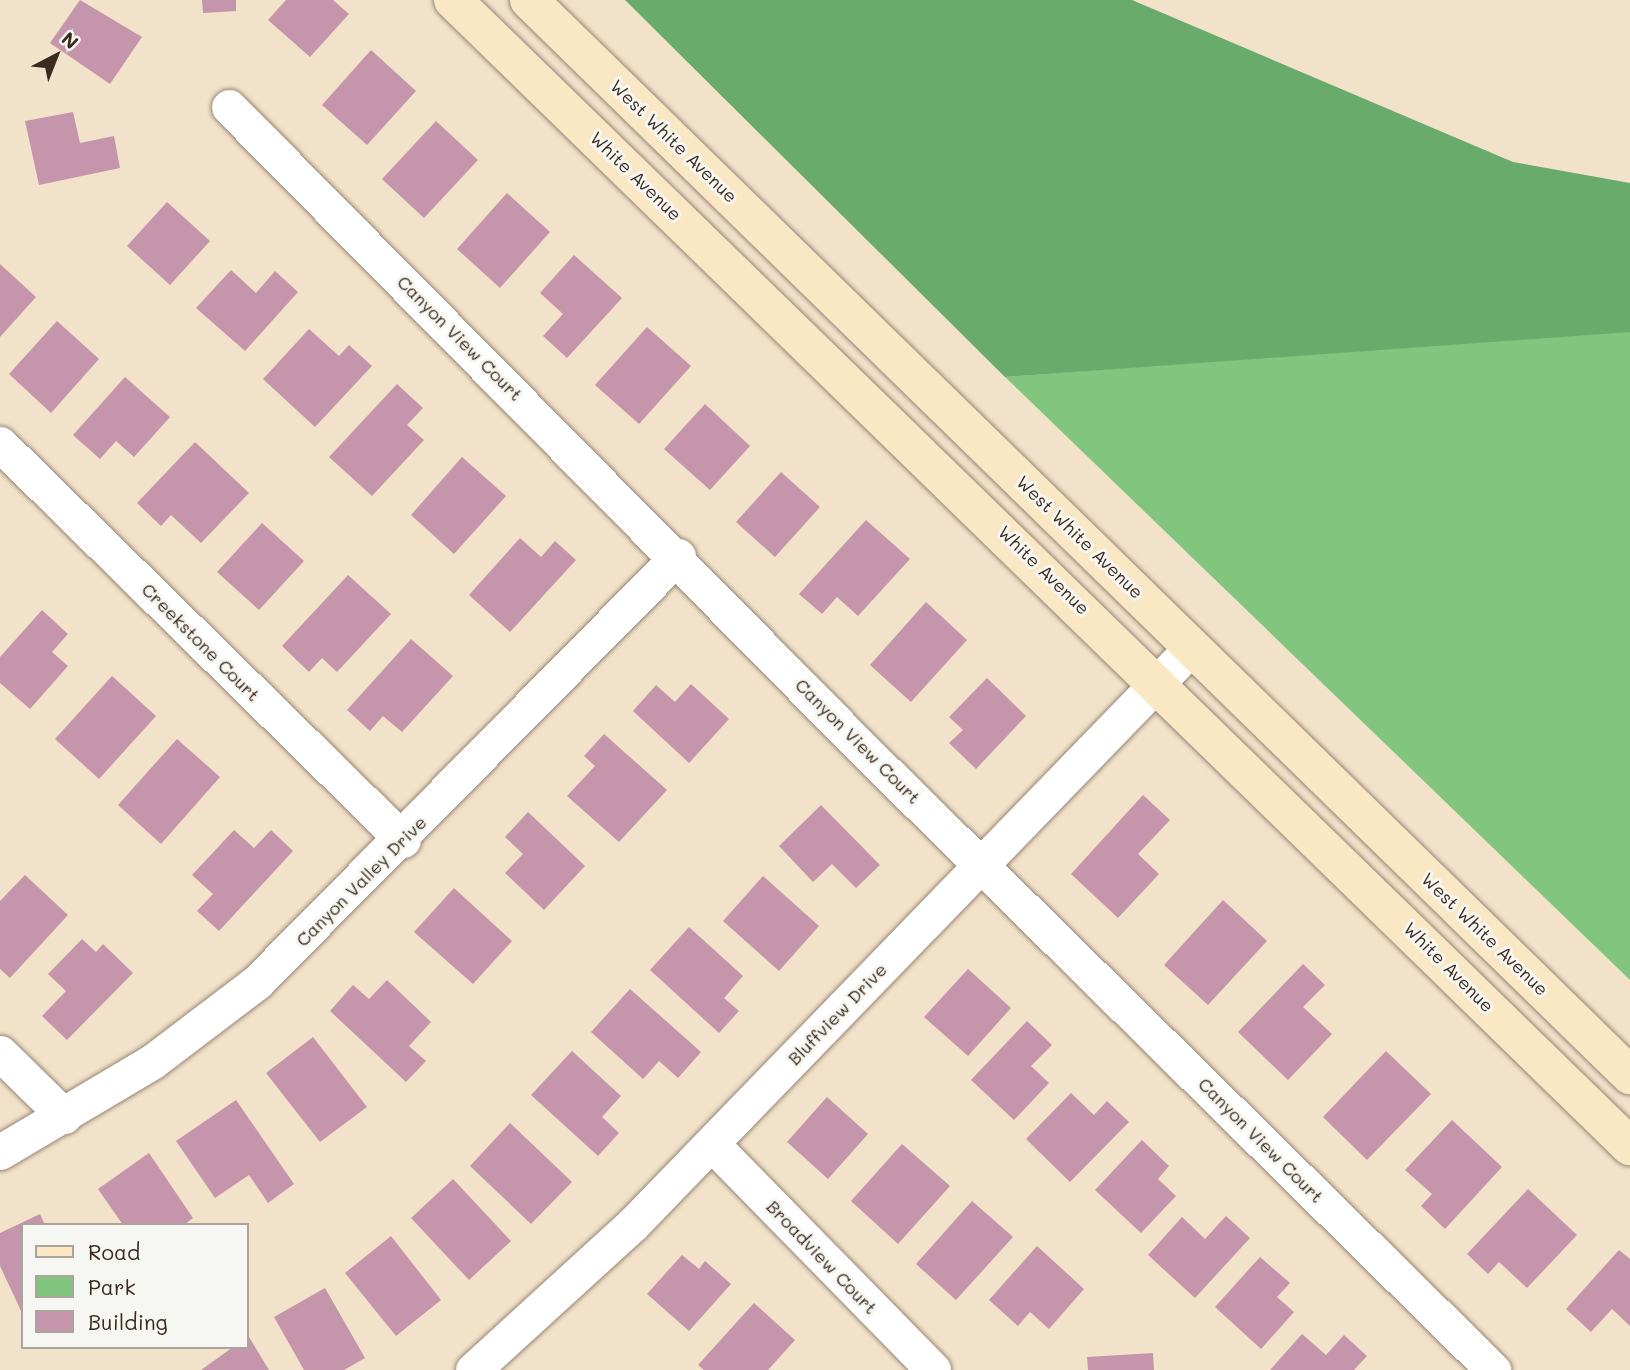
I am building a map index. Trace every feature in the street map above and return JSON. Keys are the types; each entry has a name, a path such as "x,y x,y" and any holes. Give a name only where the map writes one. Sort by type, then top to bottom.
{"main road":[{"name":"White Avenue","path":"453,0 1158,680 1630,1146"},
{"name":"West White Avenue","path":"529,0 1630,1075"}],"street":[{"name":"Canyon View Court","path":"229,107 982,864 1493,1370"},
{"name":"Creekstone Court","path":"0,444 403,840"},
{"name":"Canyon Valley Drive","path":"0,1152 64,1116 205,1025 403,840 678,556"},
{"name":"Bluffview Drive","path":"473,1370 712,1144 1192,647"},
{"path":"0,1053 64,1116"},
{"name":"Broadview Court","path":"712,1144 933,1370"}],"green space":[{"path":"625,0 1132,0 1513,162 1630,183 1630,332 1005,377"},
{"path":"1616,330 1630,332 1630,980 1005,377"}],"building":[{"path":"80,0 142,37 110,84 50,43"},
{"path":"202,0 236,0 236,11 203,13"},
{"path":"286,0 333,0 349,14 310,57 268,20"},
{"path":"371,50 416,91 367,145 322,105"},
{"path":"73,112 80,143 114,136 120,168 39,185 25,121"},
{"path":"436,121 478,160 424,218 382,179"},
{"path":"507,193 550,232 500,288 457,249"},
{"path":"167,202 210,241 170,285 127,246"},
{"path":"574,255 622,298 567,358 543,336 563,314 540,293"},
{"path":"0,264 36,297 0,337"},
{"path":"231,270 256,293 275,271 298,292 245,351 196,308"},
{"path":"57,321 99,359 51,413 9,374"},
{"path":"647,327 691,366 639,424 595,385"},
{"path":"309,329 339,356 349,345 372,366 315,427 263,379"},
{"path":"125,377 170,417 134,457 116,441 100,459 73,435"},
{"path":"397,384 423,408 407,425 424,440 372,496 329,457"},
{"path":"705,404 750,446 710,490 664,449"},
{"path":"195,442 249,493 201,543 171,515 161,526 137,503"},
{"path":"462,457 506,496 454,554 411,515"},
{"path":"781,472 820,507 775,557 736,522"},
{"path":"866,520 910,559 858,616 837,597 822,614 799,594"},
{"path":"262,523 304,561 259,610 217,572"},
{"path":"520,538 541,557 555,541 576,560 510,632 469,595"},
{"path":"348,575 391,614 337,672 322,658 309,672 282,646"},
{"path":"926,602 967,640 911,702 870,665"},
{"path":"42,610 68,634 52,652 68,666 30,709 0,683 0,657"},
{"path":"411,639 453,676 402,732 383,716 370,731 347,710"},
{"path":"112,676 156,716 99,779 55,739"},
{"path":"987,678 1026,716 976,769 949,743 963,730 949,717"},
{"path":"691,684 729,719 689,763 633,711 656,685 675,702"},
{"path":"604,734 667,790 619,842 567,796 595,766 584,756"},
{"path":"177,739 220,777 161,844 118,805"},
{"path":"1143,795 1170,820 1138,854 1159,874 1118,918 1071,874"},
{"path":"821,805 880,865 856,888 832,864 813,882 779,846"},
{"path":"528,812 585,866 544,910 505,873 523,854 505,837"},
{"path":"234,830 254,848 271,830 293,851 219,931 197,911 213,894 192,875"},
{"path":"25,875 68,915 10,978 0,969 0,901"},
{"path":"763,876 819,926 779,971 723,921"},
{"path":"454,888 512,941 473,984 414,932"},
{"path":"1223,900 1267,941 1208,1005 1164,965"},
{"path":"689,927 743,976 724,998 739,1011 719,1033 650,970"},
{"path":"82,939 96,952 103,944 133,973 67,1040 42,1016 66,991 48,974"},
{"path":"1303,964 1325,985 1303,1007 1332,1034 1288,1080 1238,1032"},
{"path":"968,969 1011,1008 968,1056 924,1017"},
{"path":"387,980 431,1022 409,1046 426,1061 406,1082 330,1011 353,985 369,999"},
{"path":"630,989 701,1052 678,1078 659,1061 643,1079 591,1032"},
{"path":"1027,1021 1052,1045 1031,1066 1049,1083 1014,1120 971,1080"},
{"path":"313,1037 367,1107 320,1142 266,1073"},
{"path":"572,1051 621,1096 602,1117 619,1133 598,1156 531,1095"},
{"path":"1386,1051 1431,1094 1367,1160 1323,1117"},
{"path":"1071,1093 1094,1115 1107,1101 1129,1122 1070,1182 1026,1139"},
{"path":"827,1097 868,1134 828,1179 787,1142"},
{"path":"236,1100 294,1184 268,1203 249,1175 215,1198 176,1141"},
{"path":"1452,1120 1502,1167 1445,1229 1421,1206 1432,1194 1405,1170"},
{"path":"510,1123 572,1182 531,1224 470,1166"},
{"path":"1142,1140 1169,1166 1158,1179 1176,1196 1141,1233 1095,1190"},
{"path":"902,1144 950,1186 898,1244 851,1201"},
{"path":"149,1153 193,1218 187,1223 122,1223 98,1189"},
{"path":"453,1179 511,1241 469,1280 411,1218"},
{"path":"1528,1189 1577,1235 1527,1288 1499,1262 1488,1274 1467,1254"},
{"path":"972,1201 1013,1237 956,1300 916,1264"},
{"path":"40,1214 44,1223 21,1223"},
{"path":"1226,1216 1250,1238 1195,1298 1148,1255 1182,1217 1205,1239"},
{"path":"21,1223 21,1311 0,1266 0,1233"},
{"path":"391,1236 441,1300 396,1336 345,1273"},
{"path":"1037,1246 1084,1289 1049,1329 1030,1312 1018,1326 989,1300"},
{"path":"1619,1250 1630,1259 1630,1326 1612,1309 1591,1332 1566,1309"},
{"path":"682,1255 699,1269 705,1261 731,1284 689,1331 647,1294"},
{"path":"1260,1257 1290,1283 1277,1297 1294,1312 1261,1349 1215,1307"},
{"path":"325,1288 365,1358 344,1370 304,1370 274,1317"},
{"path":"754,1303 795,1340 768,1370 704,1370 698,1365"},
{"path":"1302,1334 1326,1355 1344,1335 1367,1356 1354,1370 1270,1370"},
{"path":"249,1337 269,1370 201,1370 230,1349 248,1349"},
{"path":"1153,1353 1154,1370 1088,1370 1087,1357"}]}
